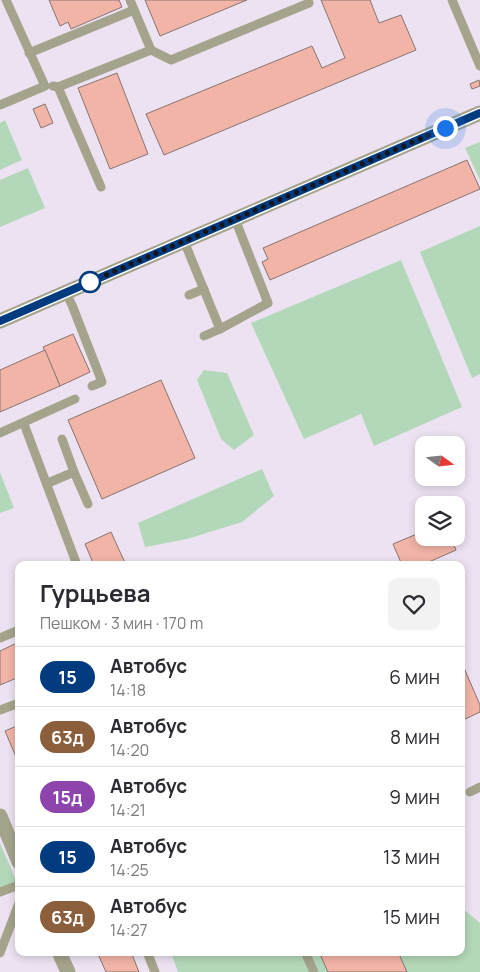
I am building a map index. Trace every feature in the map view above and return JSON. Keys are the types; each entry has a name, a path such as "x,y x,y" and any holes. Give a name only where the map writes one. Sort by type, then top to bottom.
{"street":[{"path":"0,320 480,113"},
{"path":"0,816 15,852"},
{"path":"61,956 68,972"}],"lane":[{"path":"6,0 45,86"},
{"path":"130,0 151,50 170,60 309,3"},
{"path":"452,0 480,66"},
{"path":"29,53 134,10"},
{"path":"0,105 45,86 58,87 151,50"},
{"path":"58,87 101,187"},
{"path":"204,336 268,303 235,219"},
{"path":"184,241 220,328"},
{"path":"189,295 204,289"},
{"path":"66,292 102,382 92,386"},
{"path":"0,433 24,424 75,399"},
{"path":"24,424 48,483 76,561"},
{"path":"62,439 88,504"},
{"path":"48,483 74,472"},
{"path":"0,638 15,632"},
{"path":"0,710 15,704"},
{"path":"470,792 480,787"},
{"path":"0,892 15,886"},
{"path":"0,954 15,914"},
{"path":"149,956 155,972"},
{"path":"307,956 314,972"}],"green space":[{"path":"5,120 22,160 0,170 0,123"},
{"path":"480,142 480,180 465,148"},
{"path":"28,168 45,208 0,227 0,180"},
{"path":"480,226 480,374 472,378 420,252"},
{"path":"401,260 462,407 374,446 361,414 304,439 251,323"},
{"path":"204,370 227,373 254,435 234,450 221,439 197,380"},
{"path":"262,469 274,496 242,522 187,539 145,547 138,523"},
{"path":"0,472 14,508 0,513"},
{"path":"0,843 15,878 15,886 0,892"},
{"path":"465,910 480,923 480,972 178,972 172,956 465,956"}],"building":[{"path":"49,0 119,0 122,7 71,29 68,22 60,26"},
{"path":"145,0 247,0 160,36"},
{"path":"321,0 370,0 379,23 401,15 416,50 164,155 146,114 312,46 322,68 345,58"},
{"path":"117,73 148,154 110,169 78,88"},
{"path":"479,80 480,86 472,89 470,84"},
{"path":"45,104 53,123 41,128 33,109"},
{"path":"467,160 480,189 270,280 262,262 268,259 263,248"},
{"path":"73,334 90,372 60,386 43,347"},
{"path":"45,350 60,386 0,412 0,370"},
{"path":"161,380 195,458 102,499 68,420"},
{"path":"111,532 124,561 92,561 85,544"},
{"path":"415,535 415,546 454,546 456,550 431,561 400,561 393,544"},
{"path":"15,644 15,679 0,685 0,651"},
{"path":"465,670 480,705 480,712 465,719"},
{"path":"15,727 15,755 5,731"},
{"path":"99,956 133,956 139,972 106,972"},
{"path":"321,956 400,956 407,972 328,972"}],"bus line":[{"name":"15","path":"0,321 480,113"}],"route":[{"path":"90,282 445,128"}]}
